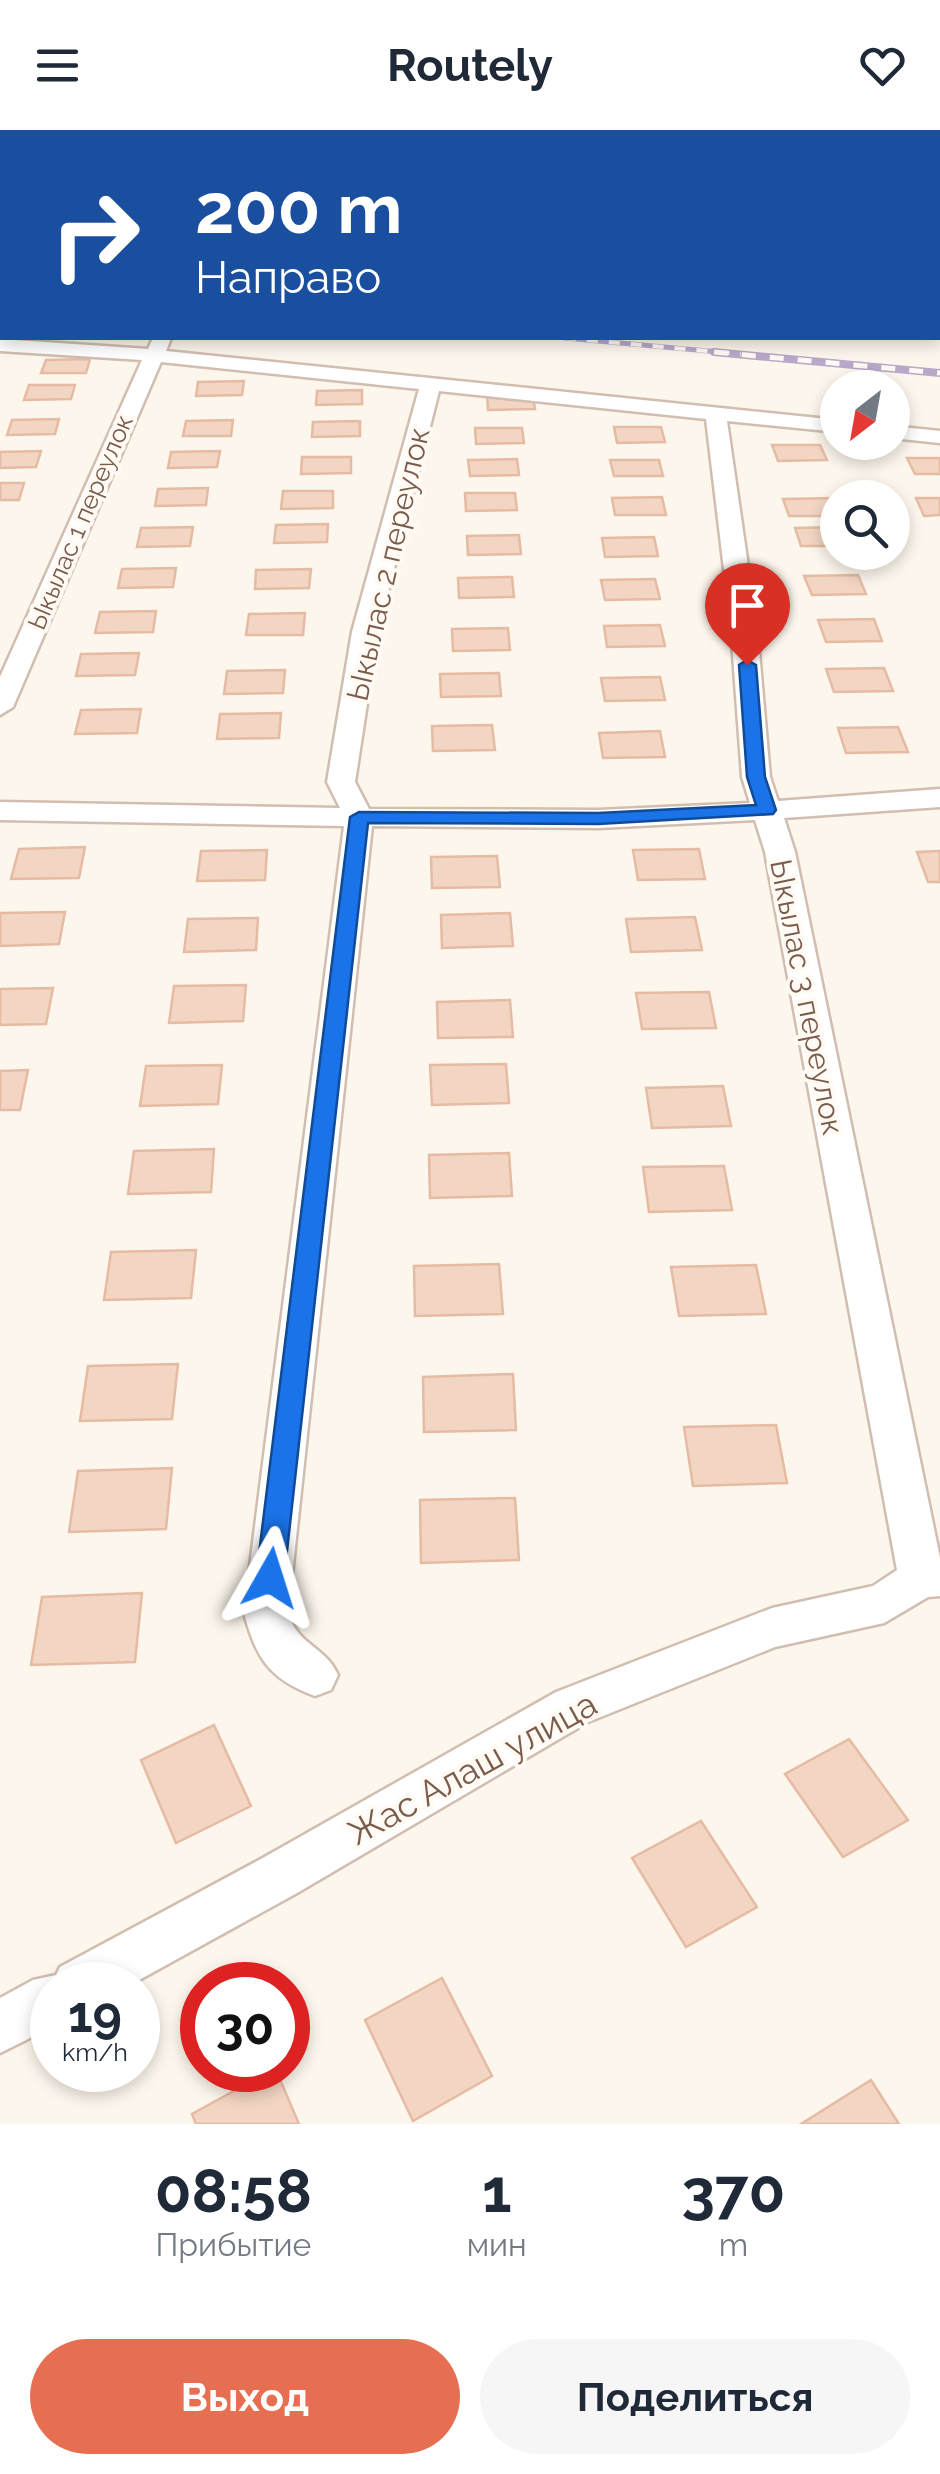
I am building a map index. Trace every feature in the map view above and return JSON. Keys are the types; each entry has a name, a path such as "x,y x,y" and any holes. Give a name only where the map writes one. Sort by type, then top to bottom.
{"street":[{"path":"0,345 157,346 432,382 820,424"},
{"name":"Ыкылас 1 переулок","path":"0,708 157,346"},
{"name":"Ыкылас 2 переулок","path":"315,1674 275,1645 266,1614 359,817 342,782 366,632 432,382"},
{"name":"Ыкылас 3 переулок","path":"715,413 725,464 744,628 756,777 780,852 930,1577"},
{"path":"910,434 940,437"},
{"path":"0,811 598,818 940,798"},
{"name":"Жас Алаш улица","path":"120,1962 279,1876 572,1707 772,1628 884,1604 930,1577"},
{"path":"0,2028 30,2011"}],"building":[{"path":"90,359 86,373 41,373 46,360"},
{"path":"244,381 242,395 196,396 198,382"},
{"path":"29,385 75,385 71,399 24,400"},
{"path":"362,390 362,404 316,405 317,391"},
{"path":"487,395 533,395 535,409 488,410"},
{"path":"59,419 55,434 7,435 12,420"},
{"path":"233,420 231,436 183,436 186,421"},
{"path":"360,421 360,436 312,437 313,422"},
{"path":"614,427 661,427 665,442 617,443"},
{"path":"475,428 522,428 524,443 476,444"},
{"path":"772,445 820,445 820,460 827,460 778,461"},
{"path":"41,451 36,467 0,468 0,452"},
{"path":"220,451 217,467 168,468 171,452"},
{"path":"302,457 351,457 351,473 301,474"},
{"path":"910,458 940,458 940,474 915,474"},
{"path":"517,459 519,475 470,476 468,460"},
{"path":"610,460 659,460 663,476 614,476"},
{"path":"0,483 24,483 19,500 0,500"},
{"path":"208,488 206,505 155,506 158,489"},
{"path":"283,491 333,491 333,508 281,509"},
{"path":"465,493 515,493 517,510 466,511"},
{"path":"662,497 666,515 615,515 612,498"},
{"path":"820,498 820,516 789,516 783,499"},
{"path":"916,498 940,498 940,515 924,516"},
{"path":"328,524 327,542 274,543 276,525"},
{"path":"193,527 190,546 137,547 141,528"},
{"path":"820,527 820,546 801,546 795,528"},
{"path":"519,535 521,554 468,555 467,536"},
{"path":"654,537 658,556 605,557 602,538"},
{"path":"176,568 173,587 118,588 122,569"},
{"path":"311,569 309,588 255,589 256,570"},
{"path":"858,575 866,594 812,595 804,576"},
{"path":"512,577 514,597 459,598 458,578"},
{"path":"655,579 660,599 605,600 601,580"},
{"path":"156,611 153,632 95,633 100,612"},
{"path":"305,613 303,635 246,635 249,614"},
{"path":"874,619 882,641 826,642 818,620"},
{"path":"660,625 665,646 607,647 604,626"},
{"path":"508,628 510,650 453,651 452,629"},
{"path":"139,653 135,675 76,676 81,654"},
{"path":"884,668 893,691 834,692 826,669"},
{"path":"285,670 283,693 224,694 227,671"},
{"path":"499,673 501,696 441,697 440,674"},
{"path":"660,677 665,700 605,701 601,678"},
{"path":"141,709 137,733 75,734 81,710"},
{"path":"281,713 279,738 217,739 220,714"},
{"path":"492,725 495,750 433,751 432,726"},
{"path":"898,727 908,752 846,753 838,728"},
{"path":"660,731 665,757 603,758 599,733"},
{"path":"85,847 79,878 11,879 19,849"},
{"path":"699,849 705,879 638,880 633,850"},
{"path":"267,850 265,880 197,881 201,851"},
{"path":"940,851 940,882 928,882 917,852"},
{"path":"497,856 500,887 432,888 431,857"},
{"path":"65,912 59,944 0,946 0,913"},
{"path":"510,913 513,946 442,948 441,915"},
{"path":"695,917 702,950 631,952 626,919"},
{"path":"258,918 256,950 184,952 188,919"},
{"path":"246,985 243,1021 169,1023 174,986"},
{"path":"53,988 46,1024 0,1025 0,989"},
{"path":"709,992 716,1028 642,1029 636,993"},
{"path":"510,1000 513,1037 438,1038 437,1002"},
{"path":"506,1064 509,1103 432,1105 430,1065"},
{"path":"222,1065 218,1104 140,1106 146,1066"},
{"path":"28,1070 20,1110 0,1110 0,1071"},
{"path":"723,1086 731,1126 652,1128 646,1088"},
{"path":"214,1149 211,1192 128,1194 134,1151"},
{"path":"509,1153 512,1196 430,1198 429,1155"},
{"path":"724,1166 732,1210 649,1212 643,1167"},
{"path":"196,1250 191,1298 104,1300 111,1252"},
{"path":"499,1264 503,1314 415,1316 414,1266"},
{"path":"756,1265 766,1314 679,1316 671,1267"},
{"path":"178,1364 172,1419 80,1421 88,1366"},
{"path":"513,1374 516,1430 424,1432 423,1377"},
{"path":"776,1425 787,1483 693,1486 684,1427"},
{"path":"172,1468 166,1529 69,1532 78,1471"},
{"path":"515,1498 519,1560 421,1563 420,1500"},
{"path":"142,1593 135,1662 31,1665 42,1597"},
{"path":"214,1725 251,1806 176,1843 141,1760"},
{"path":"849,1739 908,1820 843,1857 785,1774"},
{"path":"701,1821 757,1907 686,1947 632,1858"},
{"path":"442,1978 492,2076 413,2121 365,2020"},
{"path":"871,2080 899,2124 801,2124"},
{"path":"232,2092 285,2092 299,2124 196,2124 192,2114"}],"railway":[{"path":"587,340 741,354"},
{"path":"714,352 940,373"}],"route":[{"path":"270,1578 296,1328 359,817 598,818 767,810 756,777 747,665"}]}
